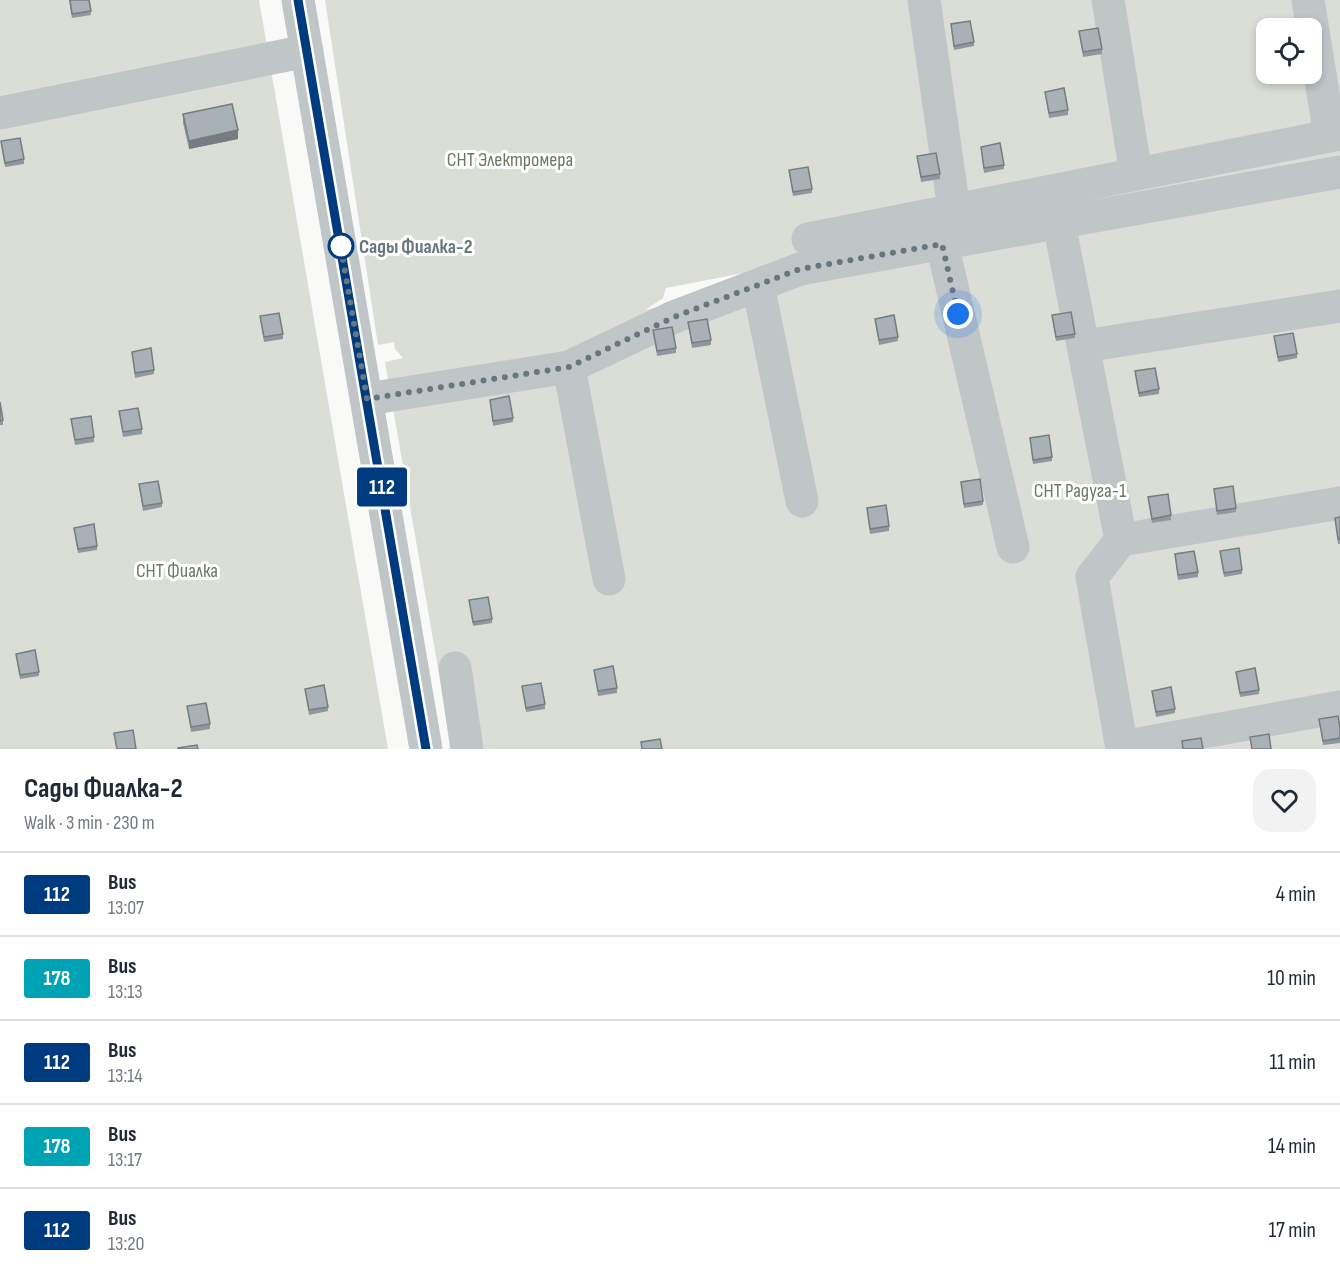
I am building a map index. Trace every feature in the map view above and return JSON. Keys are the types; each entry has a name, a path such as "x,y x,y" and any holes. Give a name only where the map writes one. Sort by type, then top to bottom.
{"street":[{"path":"298,0 426,749"},
{"path":"924,0 954,210"},
{"path":"1108,0 1136,174"},
{"path":"808,239 1335,135 1308,0"},
{"path":"0,113 307,51"},
{"path":"367,399 569,367 674,317 800,269 1340,172"},
{"path":"1059,223 1121,540"},
{"path":"942,244 1012,547"},
{"path":"758,285 802,501"},
{"path":"1084,346 1340,306"},
{"path":"569,367 609,579"},
{"path":"1340,504 1121,540 1092,577 1122,748 1340,707"},
{"path":"455,668 467,749"}],"green space":[{"name":"СНТ Фиалка","path":"0,0 259,0 388,749 0,749"},
{"name":"СНТ Радуга-1","path":"325,0 1340,0 1340,157 666,288 663,298 645,310 1340,172 1340,749 452,749 385,362 403,358 395,349 394,342 378,345"}],"building":[{"path":"70,0 89,0 91,11 72,14"},
{"path":"970,21 974,42 954,46 951,24"},
{"path":"1098,28 1102,49 1083,52 1079,31"},
{"path":"1064,88 1068,110 1049,113 1045,92"},
{"path":"232,104 238,130 189,141 183,114"},
{"path":"20,138 24,159 5,163 1,141"},
{"path":"1000,143 1004,165 984,168 981,147"},
{"path":"936,153 940,174 921,177 917,156"},
{"path":"808,167 812,189 793,192 789,170"},
{"path":"1071,312 1075,334 1056,337 1052,315"},
{"path":"279,313 283,334 264,337 260,316"},
{"path":"894,315 898,337 879,340 875,319"},
{"path":"707,319 711,340 692,343 688,322"},
{"path":"672,327 676,348 657,351 653,330"},
{"path":"1293,333 1297,354 1278,357 1274,336"},
{"path":"151,348 154,370 135,373 132,352"},
{"path":"1155,368 1159,389 1139,393 1135,371"},
{"path":"509,396 513,418 493,421 490,400"},
{"path":"0,402 3,420 0,421"},
{"path":"138,408 142,429 123,432 119,411"},
{"path":"91,416 94,437 75,440 71,419"},
{"path":"1049,435 1052,457 1033,460 1030,438"},
{"path":"980,479 983,501 964,504 961,482"},
{"path":"158,481 162,503 143,506 139,484"},
{"path":"1233,486 1236,508 1217,511 1214,489"},
{"path":"1168,494 1171,515 1152,519 1148,497"},
{"path":"886,505 889,526 870,529 867,508"},
{"path":"1340,517 1340,539 1338,539 1335,518"},
{"path":"94,524 97,546 78,549 74,528"},
{"path":"1239,548 1242,570 1224,573 1220,551"},
{"path":"1194,551 1198,572 1178,575 1175,554"},
{"path":"488,597 492,619 473,622 469,600"},
{"path":"35,650 39,672 20,675 16,654"},
{"path":"613,666 617,688 598,691 594,670"},
{"path":"1255,668 1259,690 1240,693 1236,672"},
{"path":"541,683 545,704 526,708 522,686"},
{"path":"324,685 328,707 309,710 305,689"},
{"path":"1171,687 1175,709 1156,712 1152,691"},
{"path":"206,703 210,724 191,727 187,706"},
{"path":"1338,716 1340,738 1323,741 1319,719"},
{"path":"133,730 136,749 117,749 114,733"},
{"path":"1269,734 1271,749 1252,749 1250,737"},
{"path":"1201,738 1203,749 1183,749 1182,741"},
{"path":"660,739 662,749 642,749 641,742"},
{"path":"197,745 198,749 178,749 178,748"}],"bus line":[{"name":"112","path":"298,0 426,749"}],"place":[{"name":"Сады Фиалка-2","path":"341,246"}],"route":[{"path":"341,246 339,237 367,399 569,367 674,317 800,269 942,244 958,314"}],"park label":[{"name":"СНТ Электромера","path":"510,159"}]}
